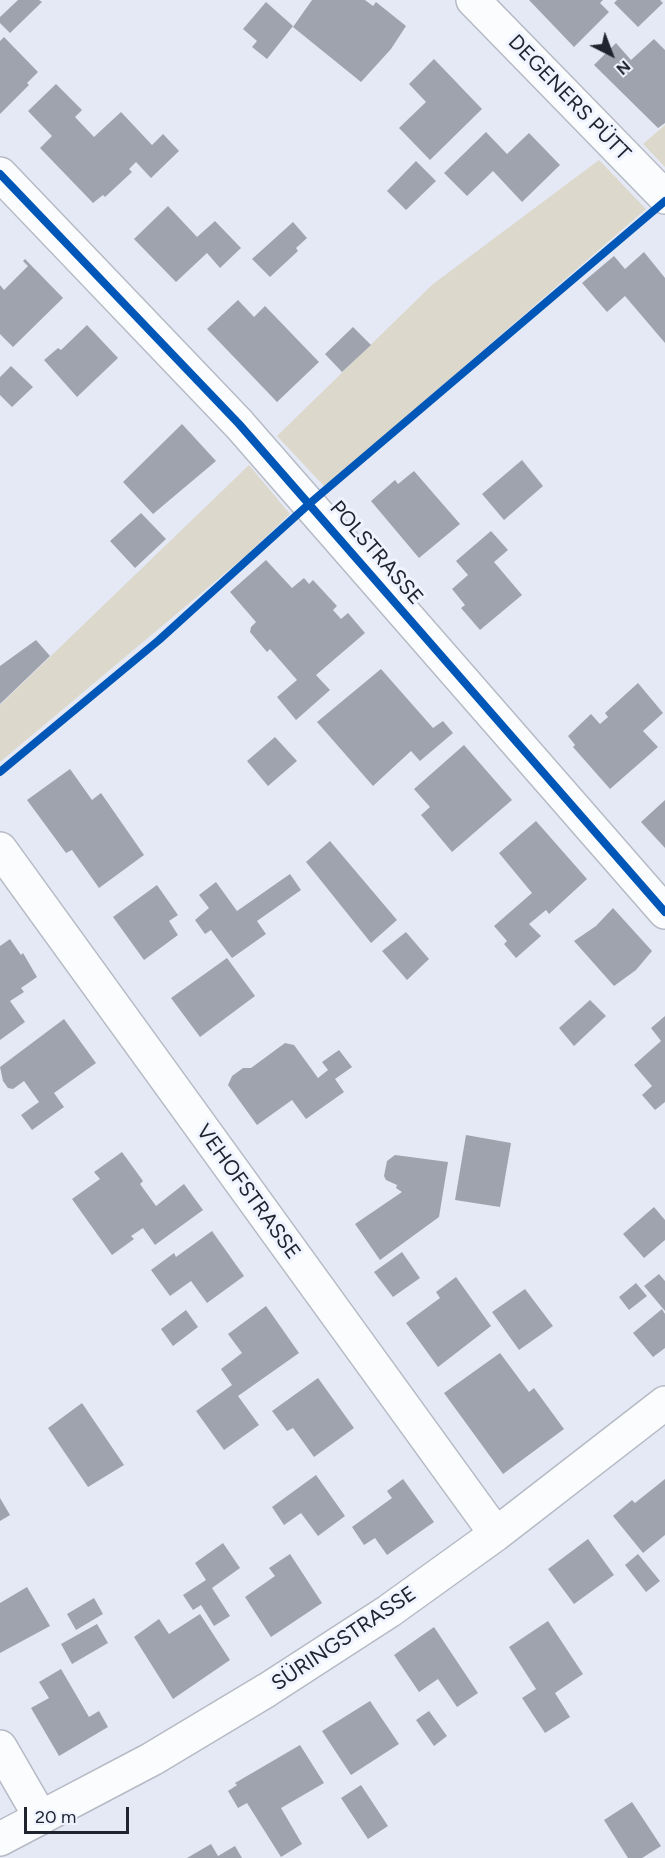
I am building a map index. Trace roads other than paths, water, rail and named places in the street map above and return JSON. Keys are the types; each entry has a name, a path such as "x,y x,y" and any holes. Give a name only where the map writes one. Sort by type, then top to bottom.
{"street":[{"name":"DEGENERS PÜTT","path":"473,0 665,197"},
{"name":"POLSTRASSE","path":"0,174 239,424 665,912"},
{"name":"VEHOFSTRASSE","path":"0,849 496,1534"},
{"name":"SÜRINGSTRASSE","path":"0,1839 152,1759 267,1690 389,1611 496,1534 665,1403"},
{"path":"0,1747 41,1818"}]}
